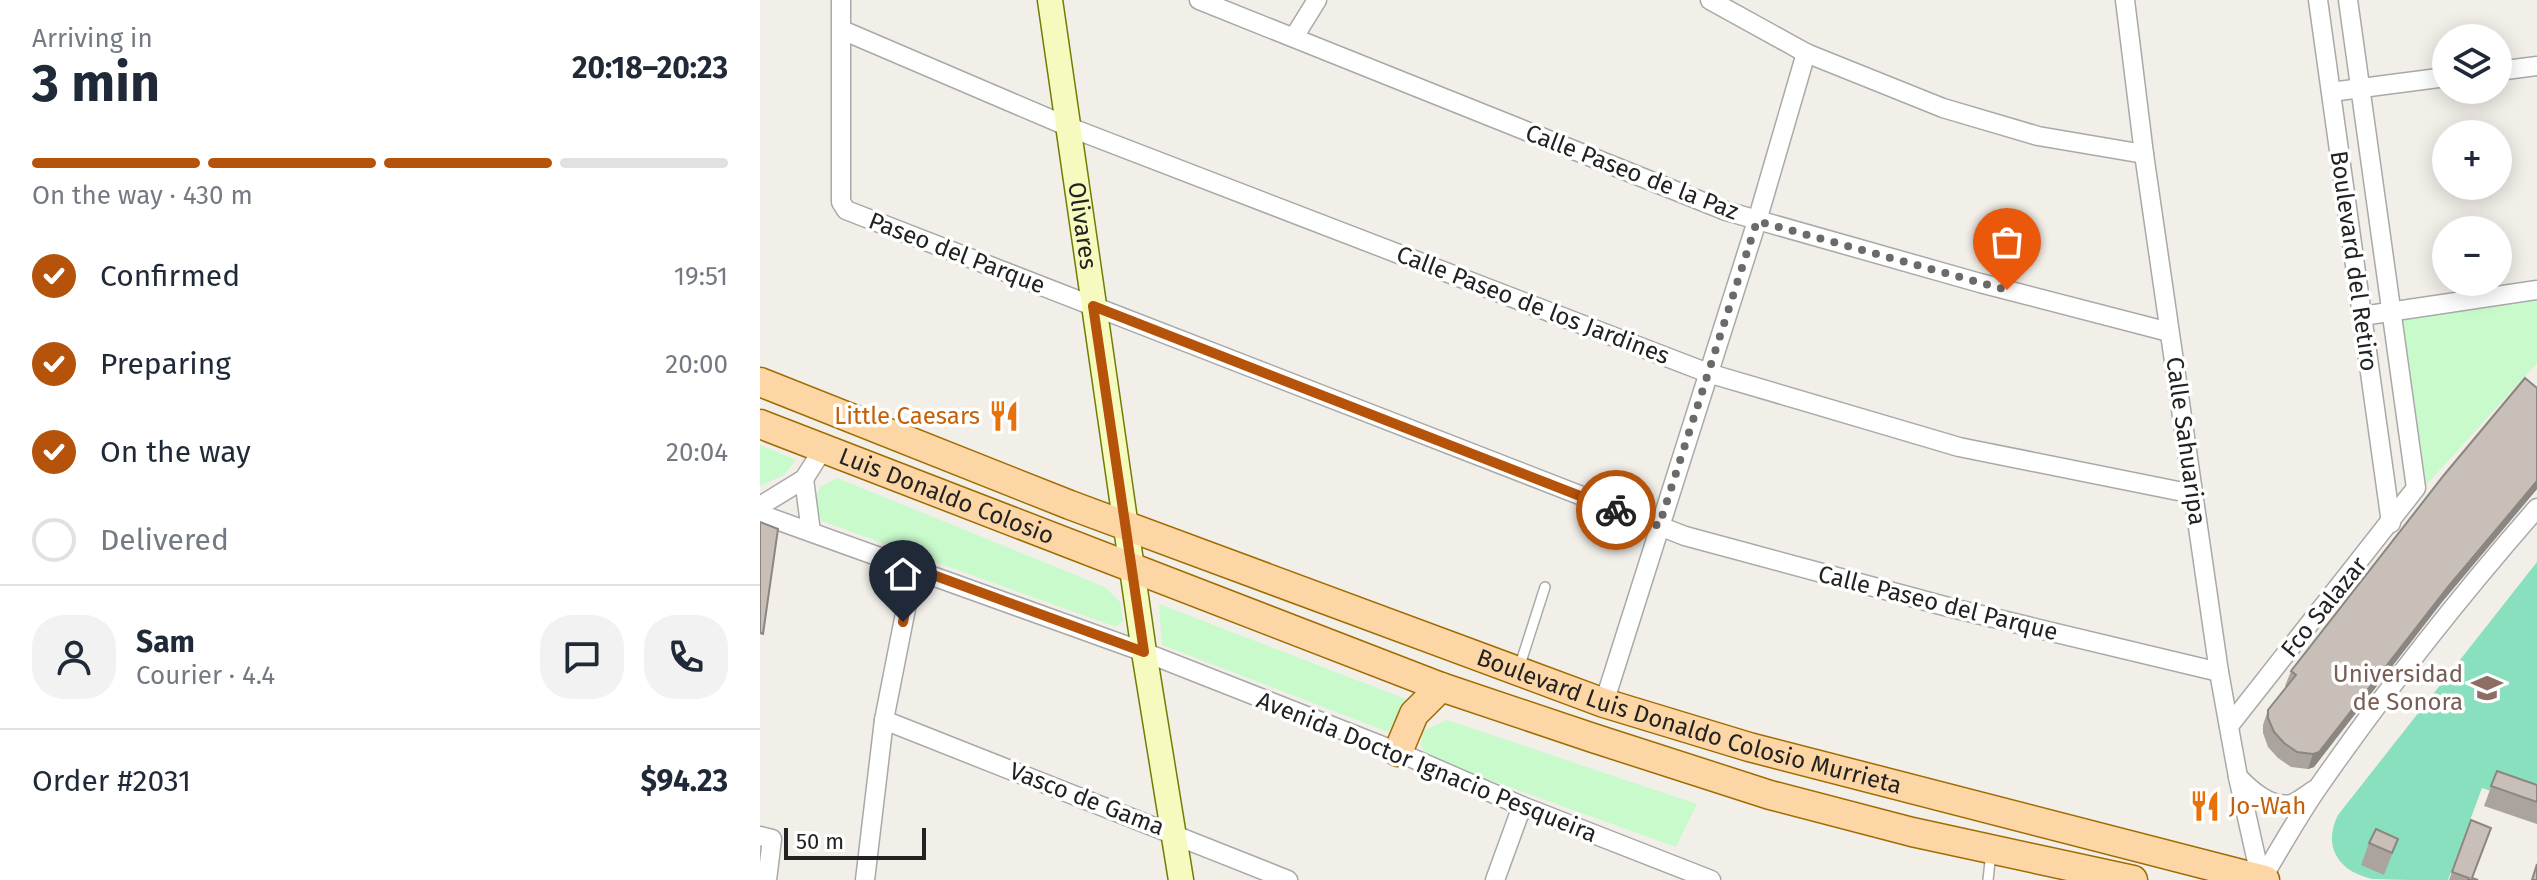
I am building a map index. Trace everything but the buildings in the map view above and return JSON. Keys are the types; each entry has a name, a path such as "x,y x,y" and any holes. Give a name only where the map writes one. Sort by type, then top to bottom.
{"main road":[{"name":"Olivares","path":"1050,0 1144,652 1181,880"},
{"name":"Luis Donaldo Colosio","path":"760,382 1127,527"},
{"name":"Luis Donaldo Colosio","path":"760,424 1133,568"},
{"path":"1045,533 1062,522 1070,505"},
{"name":"Boulevard Luis Donaldo Colosio Murrieta","path":"1127,527 1604,703 1749,747 2262,880"},
{"name":"Boulevard Luis Donaldo Colosio Murrieta","path":"1133,568 1441,687 1770,795 1912,832 2122,878"},
{"path":"1398,752 1414,714 1441,687"}],"street":[{"path":"841,0 842,30"},
{"name":"Calle Paseo de la Paz","path":"1199,0 1757,221 2169,332"},
{"path":"1294,37 1317,0"},
{"path":"1710,0 1806,53 1943,108 2038,136 2144,154"},
{"name":"Calle Sahuaripa","path":"2125,0 2144,154 2219,672 2238,777 2262,880"},
{"name":"Boulevard del Retiro","path":"2318,0 2391,523"},
{"name":"Boulevard del Retiro","path":"2348,0 2416,487"},
{"name":"Calle Paseo de los Jardines","path":"842,30 1069,127 1708,373 1959,447 2193,494"},
{"name":"Paseo del Parque","path":"842,30 841,202 846,210 1659,526"},
{"path":"1604,703 1757,221 1806,53"},
{"path":"2512,69 2537,66"},
{"path":"2331,92 2432,79"},
{"path":"2362,316 2537,290"},
{"path":"760,506 804,479 823,449"},
{"path":"804,479 811,532"},
{"name":"Fco Salazar","path":"2229,726 2391,523 2416,487"},
{"path":"2262,880 2318,788 2458,603 2537,508"},
{"name":"Avenida Doctor Ignacio Pesqueira","path":"760,514 1144,652 1398,752 1659,871 1711,880"},
{"name":"Calle Paseo del Parque","path":"1659,526 1715,545 1937,604 2219,672"},
{"path":"884,880 865,876 884,720 914,568"},
{"name":"Vasco de Gama","path":"884,720 1288,880"},
{"path":"2238,777 2266,799 2280,804 2293,804 2318,788"},
{"path":"1495,880 1522,806"},
{"path":"760,836 772,839 767,880"}],"lane":[{"path":"1518,671 1545,587"},
{"path":"1988,880 1991,849"}],"green space":[{"path":"2537,296 2537,363 2426,485 2402,313"},
{"path":"760,445 796,460 784,475 760,486"},
{"path":"837,478 1105,587 1120,602 1123,621 1116,627 822,521 814,504 820,487"},
{"name":"Universidad de Sonora","path":"2537,562 2537,807 2482,788 2448,880 2373,879 2351,871 2333,847 2338,815"},
{"path":"1159,604 1411,701 1388,732 1162,645"},
{"path":"1447,720 1697,804 1676,847 1426,757 1421,744 1423,731"}],"way so far":[{"path":"1616,510 1659,526 1757,221 2007,290"}],"place":[{"name":"Little Caesars","path":"1004,416"},
{"name":"Universidad de Sonora","path":"2487,688"},
{"name":"Jo-Wah","path":"2205,806"}],"route":[{"path":"903,622 914,568 1144,652 1093,306 1616,510"}]}
